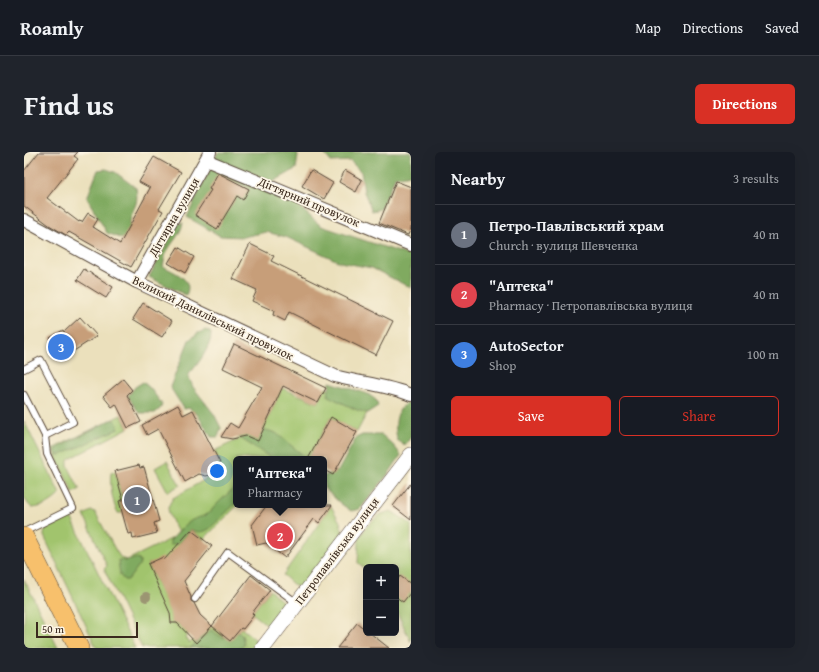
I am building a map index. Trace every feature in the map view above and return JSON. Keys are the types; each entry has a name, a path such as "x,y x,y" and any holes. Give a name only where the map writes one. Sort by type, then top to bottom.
{"main road":[{"path":"24,537 79,648"}],"street":[{"name":"Дігтярний провулок","path":"208,156 411,245"},
{"name":"Дігтярна вулиця","path":"137,282 208,156"},
{"name":"Великий Данилівський провулок","path":"24,220 137,282 335,376 354,382 379,385 411,395"},
{"name":"Петропавлівська вулиця","path":"263,648 411,454"}],"lane":[{"path":"24,369 41,360 73,422 45,436"},
{"path":"24,395 45,436 47,454 73,508 24,532"},
{"path":"195,600 228,552 297,603"}],"green space":[{"path":"218,152 296,152 298,156 296,169 273,182 321,226 411,256 411,288 372,268 340,262 286,237 266,232 243,237 220,236 187,217"},
{"path":"323,152 411,152 411,174 395,177 381,209 372,211 364,192 361,172 350,161 331,162"},
{"path":"106,169 115,172 136,188 137,199 131,216 130,233 126,240 107,233 87,198 98,170"},
{"path":"183,223 182,228 167,252 163,266 182,277 188,289 186,295 149,277 178,224"},
{"path":"206,330 211,333 207,350 188,375 193,387 214,414 221,428 218,437 211,437 197,414 189,408 184,409 170,387 189,340 198,333"},
{"path":"143,382 150,388 162,404 161,408 155,413 139,413 128,396 135,387"},
{"path":"330,382 368,394 376,400 378,406 367,413 357,410 328,396"},
{"path":"282,388 318,403 326,388 367,413 357,432 331,417 310,456 233,456 233,508 235,508 204,539 191,530 169,557 148,564 173,617 171,622 177,623 188,634 185,638 190,643 193,640 196,642 212,626 230,641 241,628 260,643 256,648 142,648 104,569 107,566 84,515 91,511 95,512 116,551 121,558 127,560 179,535 169,514 168,508 170,503 173,498 211,476 212,467 220,462 214,451 246,436 258,441"},
{"path":"406,403 411,404 411,437 405,445 397,440 396,420 399,411"},
{"path":"121,415 128,428 68,460 68,466 79,488 79,490 73,493 52,449"},
{"path":"111,420 114,420 117,423 118,429 61,455 57,455 56,449"},
{"path":"24,421 60,494 48,504 40,507 32,508 24,497"},
{"path":"260,428 276,433 304,456 268,456 235,435"},
{"path":"362,435 382,435 401,455 389,473 360,509 351,511 327,491 327,475 338,471 356,438"},
{"path":"167,461 180,485 168,492 155,468"},
{"path":"115,471 123,500 119,501 123,513 118,513 116,510 112,494 111,473"},
{"path":"233,489 233,506 209,529 200,532 191,530 177,544 170,545 170,541 183,527 192,520 206,515"},
{"path":"331,506 340,522 343,534 300,588 295,586 283,575"},
{"path":"391,511 411,524 411,642 399,616 399,564 363,564 363,567 358,563 359,539 366,527 379,515"},
{"path":"70,515 135,648 96,647 44,536 50,525"},
{"path":"137,558 140,561 140,564 128,580 124,580 120,575 118,560 127,561"},
{"path":"24,579 58,648 24,648"},
{"path":"270,590 286,605 285,612 272,629 252,613"},
{"path":"211,630 223,638 237,632 242,635 244,644 241,648 190,648"}],"building":[{"path":"39,152 78,152 74,156 78,159 47,198 79,222 82,222 88,213 98,219 93,227 120,244 150,188 139,182 154,157 181,172 159,209 163,211 131,267 69,232 66,235 49,225 24,206 24,171"},
{"path":"311,170 333,183 324,199 302,186"},
{"path":"345,170 362,180 356,192 339,182"},
{"path":"218,173 249,189 243,200 237,196 217,229 195,215 211,190 209,189"},
{"path":"396,181 411,187 411,228 408,235 379,223"},
{"path":"250,244 274,256 271,261 393,321 376,355 289,312 285,321 273,315 274,311 252,301 257,290 233,279"},
{"path":"178,247 194,257 185,273 168,263"},
{"path":"84,269 113,287 106,298 77,280"},
{"path":"143,303 172,321 162,337 133,319"},
{"path":"80,317 97,336 63,358 50,338 63,330 64,332"},
{"path":"234,344 326,388 318,403 283,386 258,441 246,436 232,439 221,437 230,423 238,428 262,387 223,368"},
{"path":"123,379 132,390 127,395 141,422 128,428 116,404 112,407 103,396"},
{"path":"178,405 183,415 193,410 220,463 214,466 210,475 206,476 199,474 185,482 158,429 147,435 142,425"},
{"path":"331,417 357,432 333,475 327,472 327,456 310,456"},
{"path":"139,465 140,468 144,467 159,521 154,523 157,533 133,539 132,533 128,534 119,501 123,500 115,471"},
{"path":"411,483 411,520 393,506"},
{"path":"327,505 332,505 319,523 314,519 285,558 266,543 257,545 252,525 265,508 327,508"},
{"path":"191,530 212,546 184,581 191,597 191,601 194,603 200,615 212,626 196,643 177,623 171,623 170,613 148,564 163,557 164,560"},
{"path":"251,575 270,590 252,613 254,615 243,629 241,628 230,641 212,626"},
{"path":"400,576 411,584 411,592 403,602 399,599"},
{"path":"357,623 363,628 363,636 374,636 389,648 337,648"}],"place":[{"name":"AutoSector","path":"61,347"},
{"name":"Петро-Павлівський храм","path":"137,500"},
{"name":"\"Аптека\"","path":"280,536"}]}
